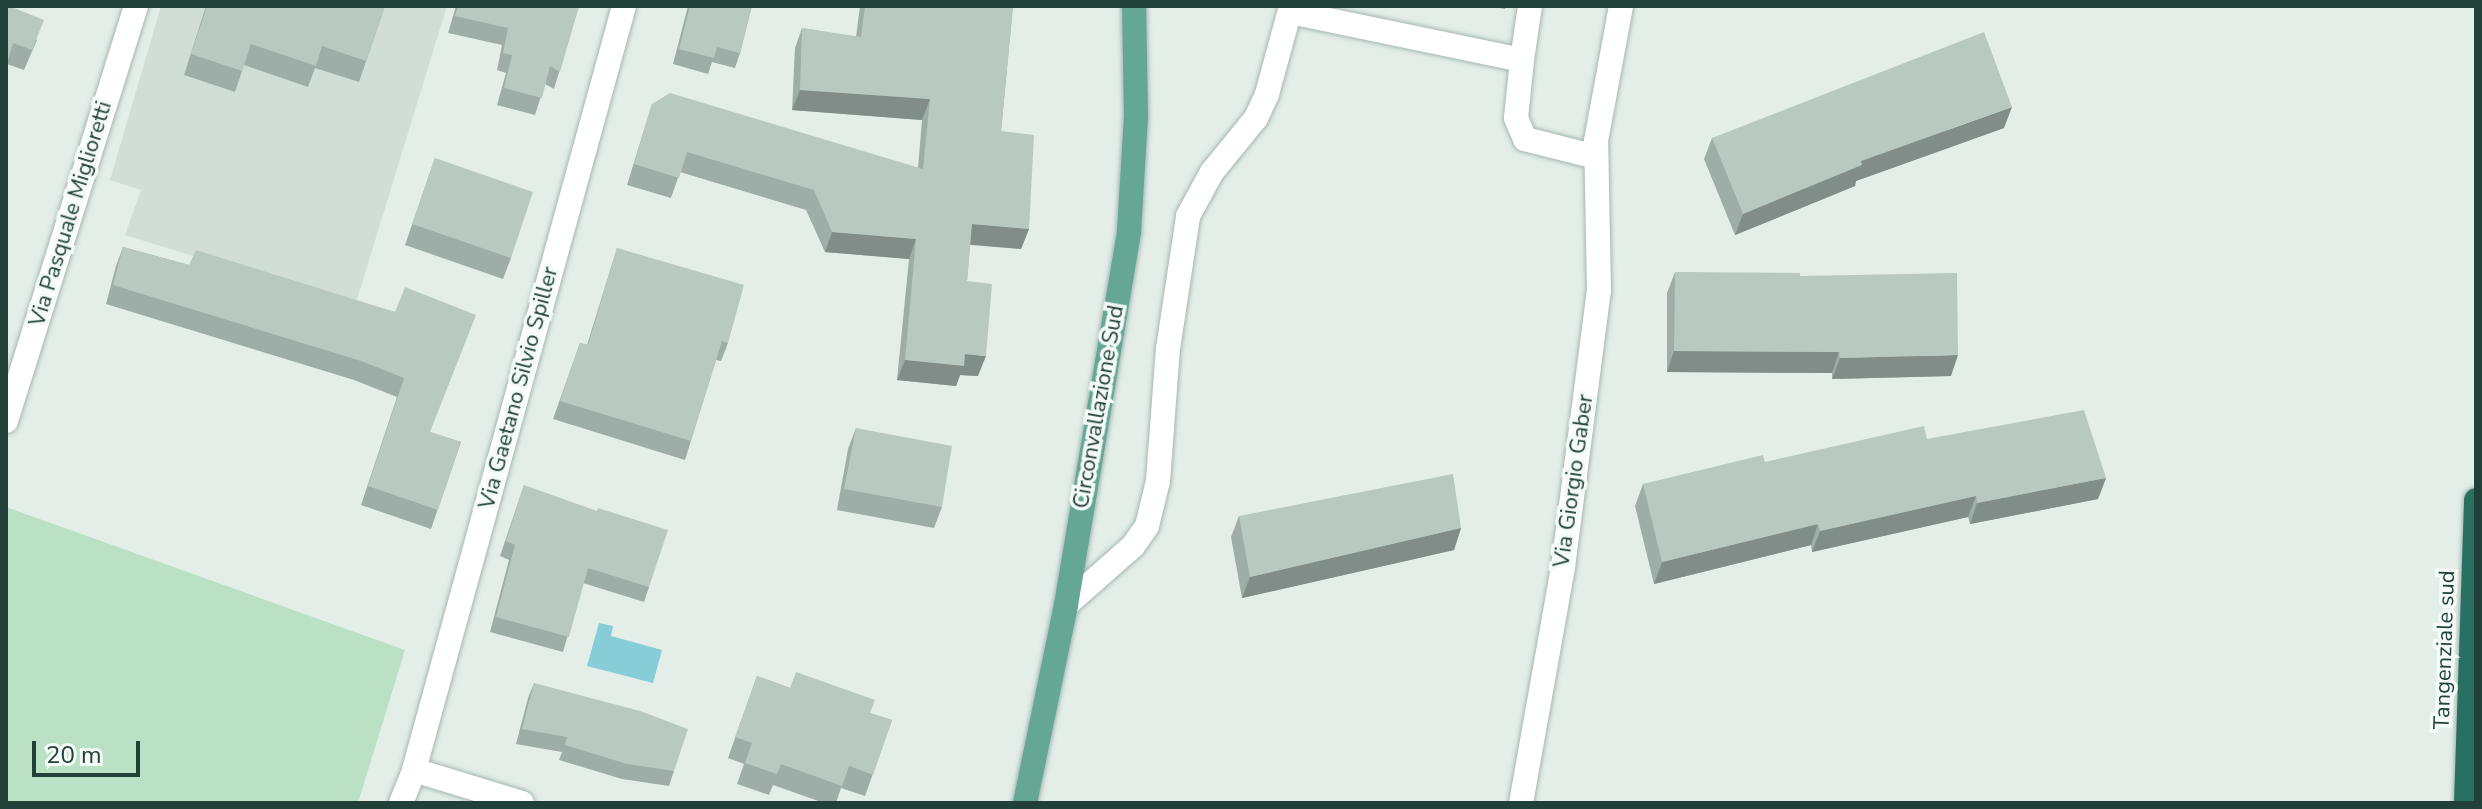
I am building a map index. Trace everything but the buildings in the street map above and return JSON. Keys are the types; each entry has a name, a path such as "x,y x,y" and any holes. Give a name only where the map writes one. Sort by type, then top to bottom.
{"highway":[{"name":"Tangenziale sud","path":"2466,803 2476,500"}],"main road":[{"name":"Circonvallazione Sud","path":"1025,803 1066,605 1129,231 1136,117 1134,6"}],"street":[{"name":"Via Pasquale Miglioretti","path":"6,421 136,6"},
{"name":"Via Gaetano Silvio Spiller","path":"401,803 414,770 624,6"},
{"path":"1530,6 1516,118 1525,139 1596,157"},
{"name":"Via Giorgio Gaber","path":"1521,803 1563,567 1599,291 1596,157 1621,6"},
{"path":"1066,605 1133,546 1147,526 1158,481 1168,349 1188,216 1212,172 1256,118 1267,94 1290,9 1522,60"},
{"path":"414,770 522,803"}],"shaded area":[{"path":"161,6 447,6 355,306 125,235 141,190 110,180"}],"green space":[{"path":"6,507 405,650 358,803 6,803"}],"water":[{"path":"599,623 613,626 611,636 662,650 653,683 587,666"}]}
